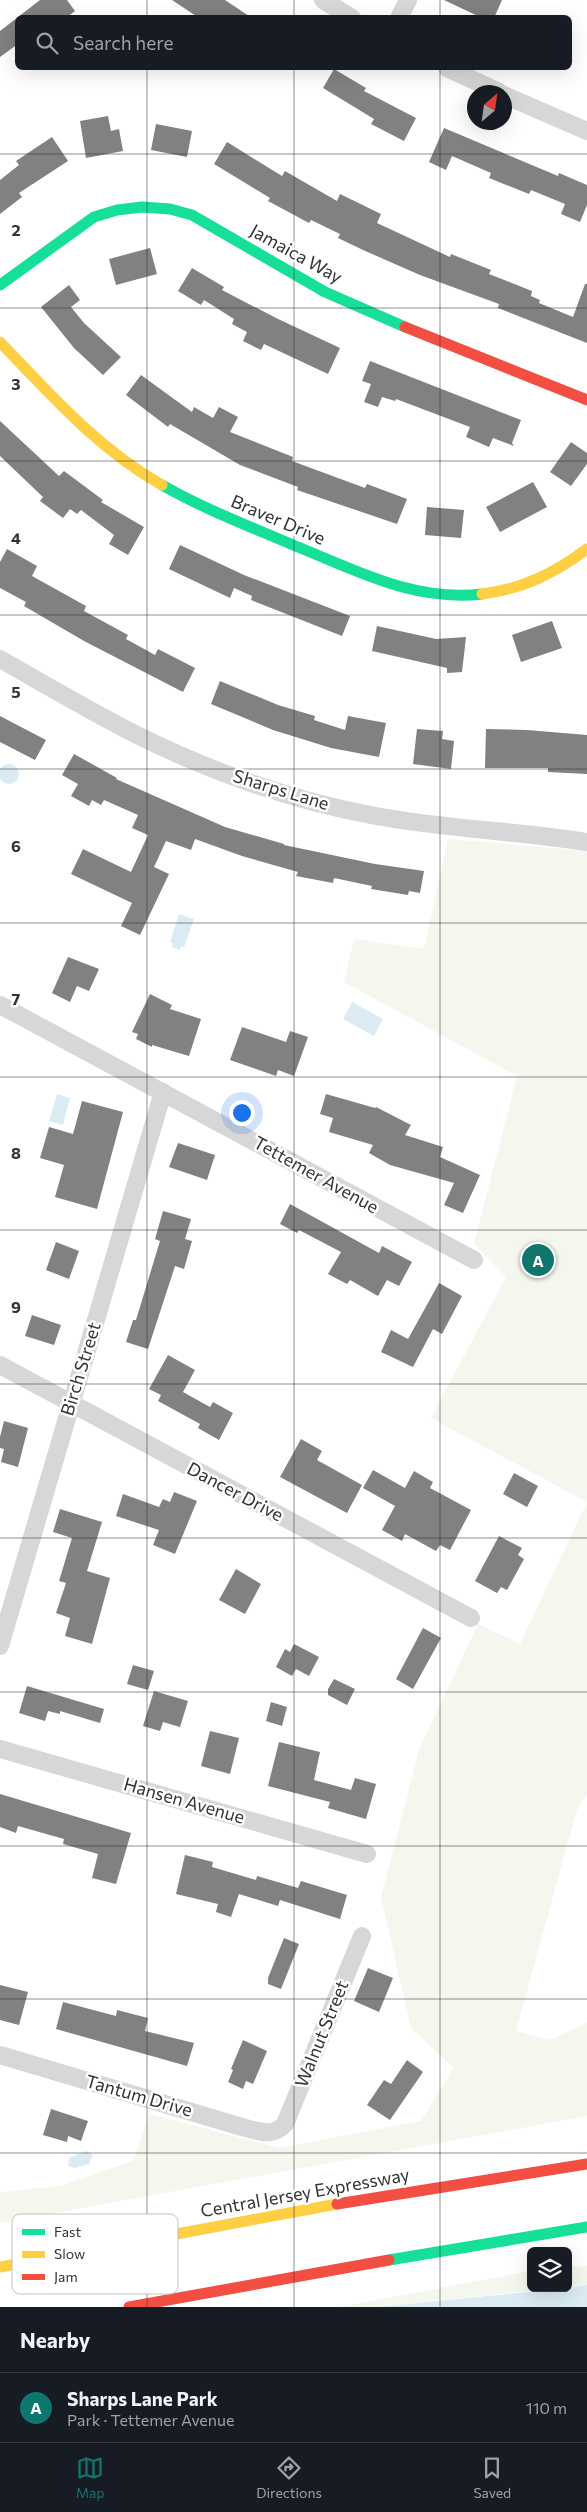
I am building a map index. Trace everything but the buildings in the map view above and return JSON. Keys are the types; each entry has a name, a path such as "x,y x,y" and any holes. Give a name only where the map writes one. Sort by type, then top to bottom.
{"main road":[{"name":"Jamaica Way","path":"0,285 94,216 117,210 142,207 170,209 192,215 215,227 272,263 325,292 394,323 587,400"},
{"name":"Braver Drive","path":"0,342 76,421 116,455 153,480 199,506 396,588 427,595 490,594 521,587 550,574 587,549"},
{"name":"Central Jersey Expressway","path":"178,2234 497,2176 587,2164"},
{"path":"129,2307 470,2245 587,2227"}],"street":[{"path":"323,0 347,15"},
{"path":"400,15 408,0"},
{"path":"451,70 484,85"},
{"path":"512,98 587,131"},
{"name":"Sharps Lane","path":"0,659 132,732 190,760 312,802 375,816 438,826 587,842"},
{"name":"Tettemer Avenue","path":"0,1005 474,1260"},
{"name":"Birch Street","path":"0,1646 164,1092"},
{"name":"Dancer Drive","path":"0,1365 471,1618"},
{"name":"Hansen Avenue","path":"0,1749 367,1854"},
{"name":"Walnut Street","path":"278,2131 285,2124 362,1936"},
{"name":"Tantum Drive","path":"0,2055 242,2127 267,2133 278,2131"}],"shaded area":[{"path":"9,764 16,767 19,774 16,781 9,784 2,781 -1,774 2,767"},
{"path":"448,839 587,851 587,1502 431,1418 506,1277 474,1244 517,1076 344,982 354,939 424,949"},
{"path":"179,914 194,919 184,947 181,946 180,950 172,947 173,943 170,942"},
{"path":"352,1002 383,1019 374,1036 343,1019"},
{"path":"57,1094 70,1098 63,1125 49,1121"},
{"path":"587,1502 587,1794 578,1806 516,2031 550,2040 587,2023 587,2116 49,2214 12,2214 12,2221 0,2223 0,2192 60,2186 133,2161 150,2114 279,2148 421,2121 454,2068 411,2028 381,1897 419,1750 478,1624 520,1644"},
{"path":"86,2151 93,2155 89,2164 75,2168 68,2166 69,2158"},
{"path":"587,2266 587,2285 572,2287 572,2267"},
{"path":"527,2272 527,2291 378,2307 338,2307"},
{"path":"587,2285 587,2307 378,2307 528,2292 572,2292 572,2287"}],"traffic: fast":[{"path":"0,285 94,217 117,210 142,207 170,209 192,215 325,292 405,327"},
{"path":"162,485 227,517 385,582 408,589 432,593 482,594"},
{"path":"389,2260 587,2227"}],"traffic: slow":[{"path":"0,342 56,401 96,438 139,471 162,485"},
{"path":"482,594 497,592 538,579 587,549"},
{"path":"178,2234 337,2204"},
{"path":"0,2267 12,2265"}],"traffic: jam":[{"path":"405,327 587,400"},
{"path":"337,2204 587,2164"},
{"path":"129,2307 389,2260"}],"place":[{"name":"Sharps Lane Park","path":"538,1260"}]}
